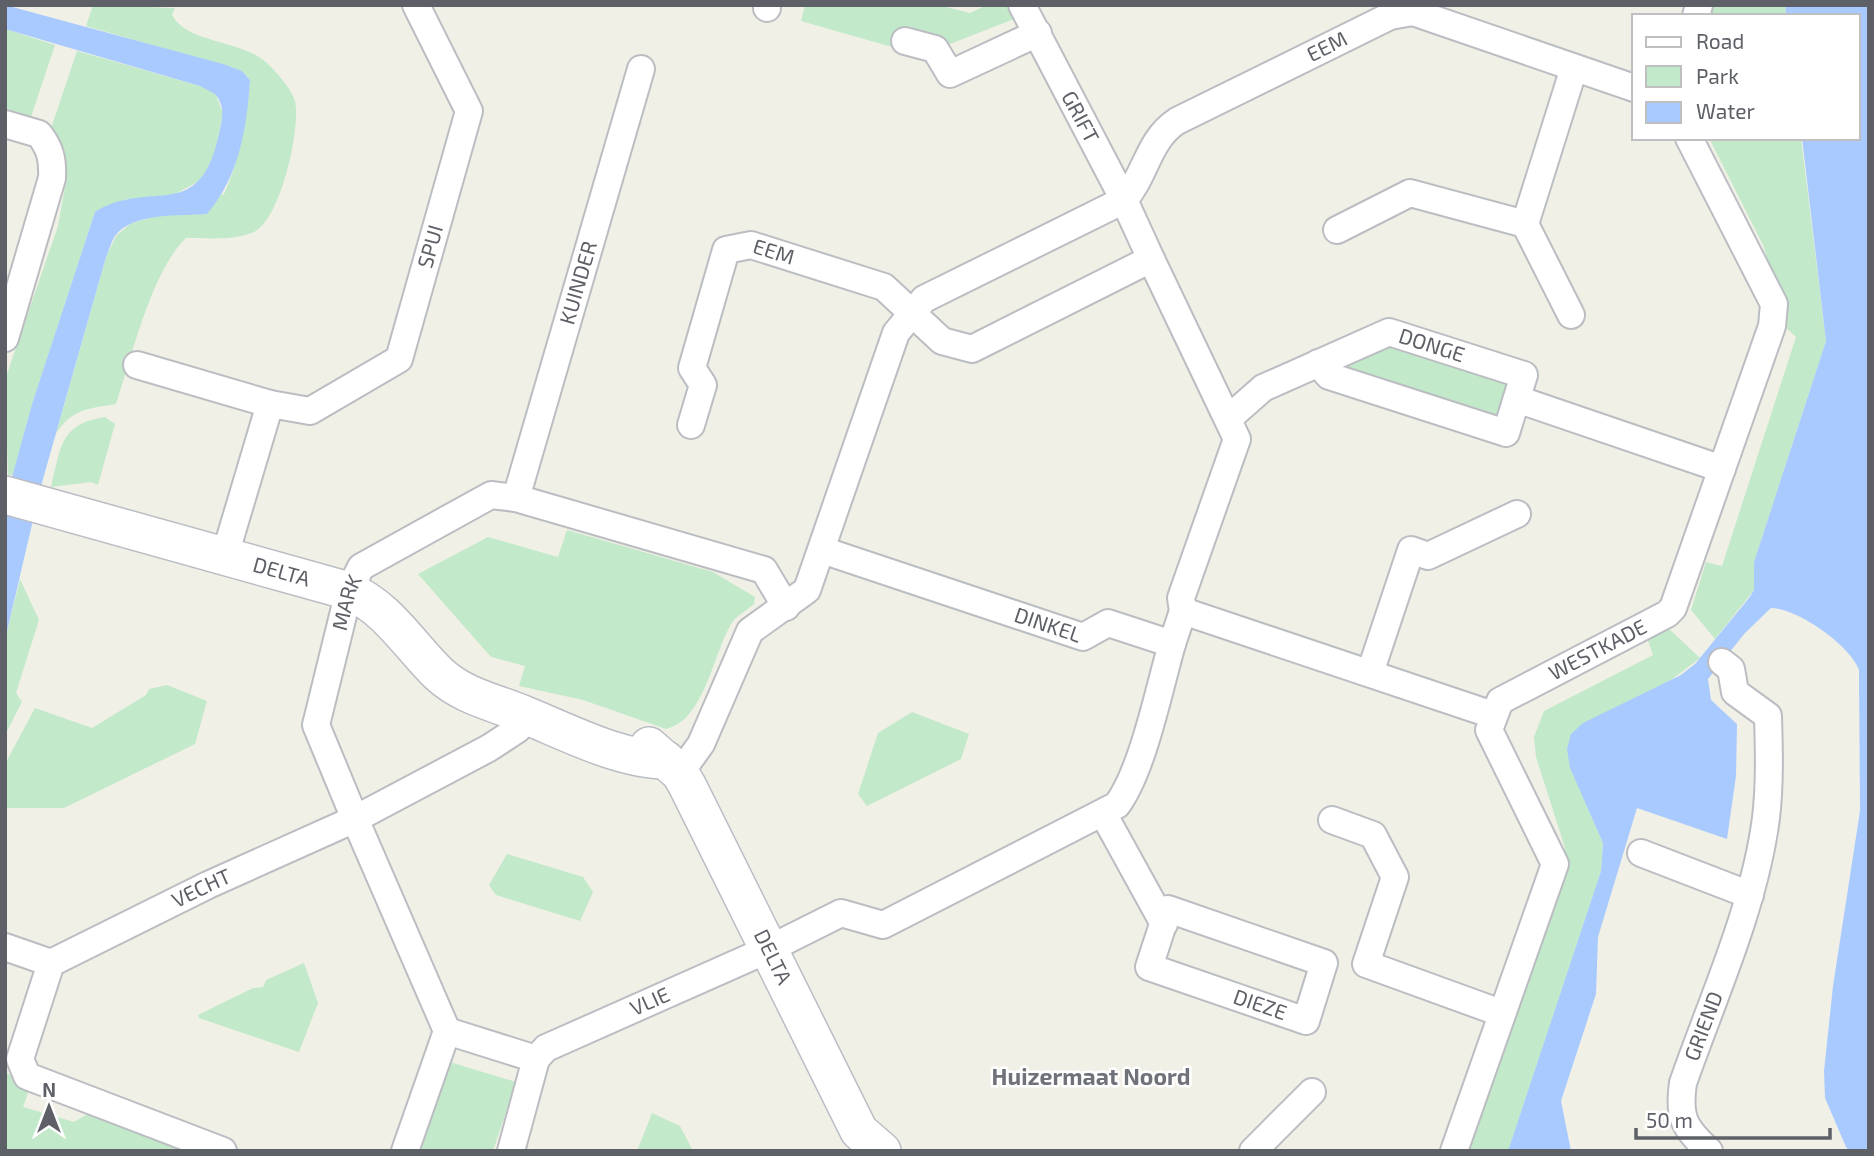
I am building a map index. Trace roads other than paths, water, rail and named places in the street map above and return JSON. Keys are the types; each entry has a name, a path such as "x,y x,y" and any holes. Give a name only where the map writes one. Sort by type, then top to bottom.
{"street":[{"name":"SPUI","path":"137,365 270,404 310,411 399,359 469,111 416,5"},
{"name":"GRIFT","path":"1022,5 1124,200"},
{"name":"EEM","path":"822,550 895,332 909,313 924,299 1124,200 1136,187 1163,130 1406,9 1632,87"},
{"path":"905,41 934,49 950,74 1038,33"},
{"path":"1571,315 1525,224 1574,68"},
{"name":"KUINDER","path":"516,498 641,69"},
{"path":"5,124 39,134 51,152 52,177 5,338"},
{"name":"WESTKADE","path":"1493,715 1500,701 1667,614 1673,608 1772,327 1774,304 1690,140"},
{"path":"1337,230 1410,193 1525,224"},
{"path":"769,949 841,913 883,925 1104,815 1124,796 1183,611 1181,598 1237,439 1124,200"},
{"name":"EEM","path":"691,425 703,385 692,368 726,250 751,245 884,287 942,341 972,349 1151,259"},
{"name":"DONGE","path":"1229,418 1263,388 1318,363 1389,332 1524,375 1506,433 1329,376 1318,363"},
{"path":"1517,399 1722,469"},
{"path":"225,555 270,404"},
{"name":"DELTA","path":"5,495 349,591 378,608 451,682 472,697 523,714 557,731 673,767 769,949 859,1131 882,1151"},
{"name":"MARK","path":"355,819 316,725 349,591 361,567 491,495 516,498 764,570 786,607"},
{"path":"1370,673 1411,550 1428,556 1517,514"},
{"path":"673,767 701,744 750,631 807,590 822,550"},
{"name":"DINKEL","path":"822,550 1083,638 1108,623 1172,644"},
{"path":"1183,611 1493,715 1489,730 1555,864 1454,1151"},
{"name":"GRIEND","path":"1709,1151 1690,1134 1679,1108 1683,1083 1750,895 1766,818 1769,716 1735,692 1731,669 1722,662"},
{"path":"405,1151 447,1031 355,819 489,748 517,729 523,714"},
{"path":"1104,815 1164,924"},
{"name":"VECHT","path":"51,963 208,885 355,819"},
{"path":"1332,820 1373,835 1395,877 1366,964 1501,1013"},
{"path":"1641,853 1750,895"},
{"name":"DIEZE","path":"1168,909 1324,963 1306,1021 1149,967 1164,924 1168,909"},
{"path":"5,947 51,963 20,1059 27,1076 223,1151"},
{"name":"VLIE","path":"536,1059 546,1048 568,1036 612,1016 626,1014 691,981 705,979 769,949"},
{"path":"447,1031 536,1059 511,1151"},
{"path":"1253,1151 1312,1092"}],"water":[{"path":"5,5 223,64 242,71 250,80 244,134 234,168 218,200 207,214 145,219 123,228 112,241 41,486 5,640 5,503 32,404 95,212 116,202 186,190 199,180 210,162 222,113 221,104 215,94 200,86 5,29"},
{"path":"1785,5 1869,5 1869,1151 1849,1151 1846,1147 1825,1098 1824,1071 1833,986 1860,811 1859,670 1854,660 1834,639 1794,614 1771,608 1745,633 1708,679 1711,700 1737,724 1736,776 1727,839 1637,808 1598,937 1596,994 1561,1101 1571,1151 1508,1151 1601,871 1603,843 1570,768 1567,749 1571,734 1583,723 1681,675 1695,664 1749,598 1754,590 1754,562 1826,341 1802,140 1860,140 1860,14 1786,14"}],"district":[{"name":"Huizermaat Noord","path":"1091,1077"}]}
